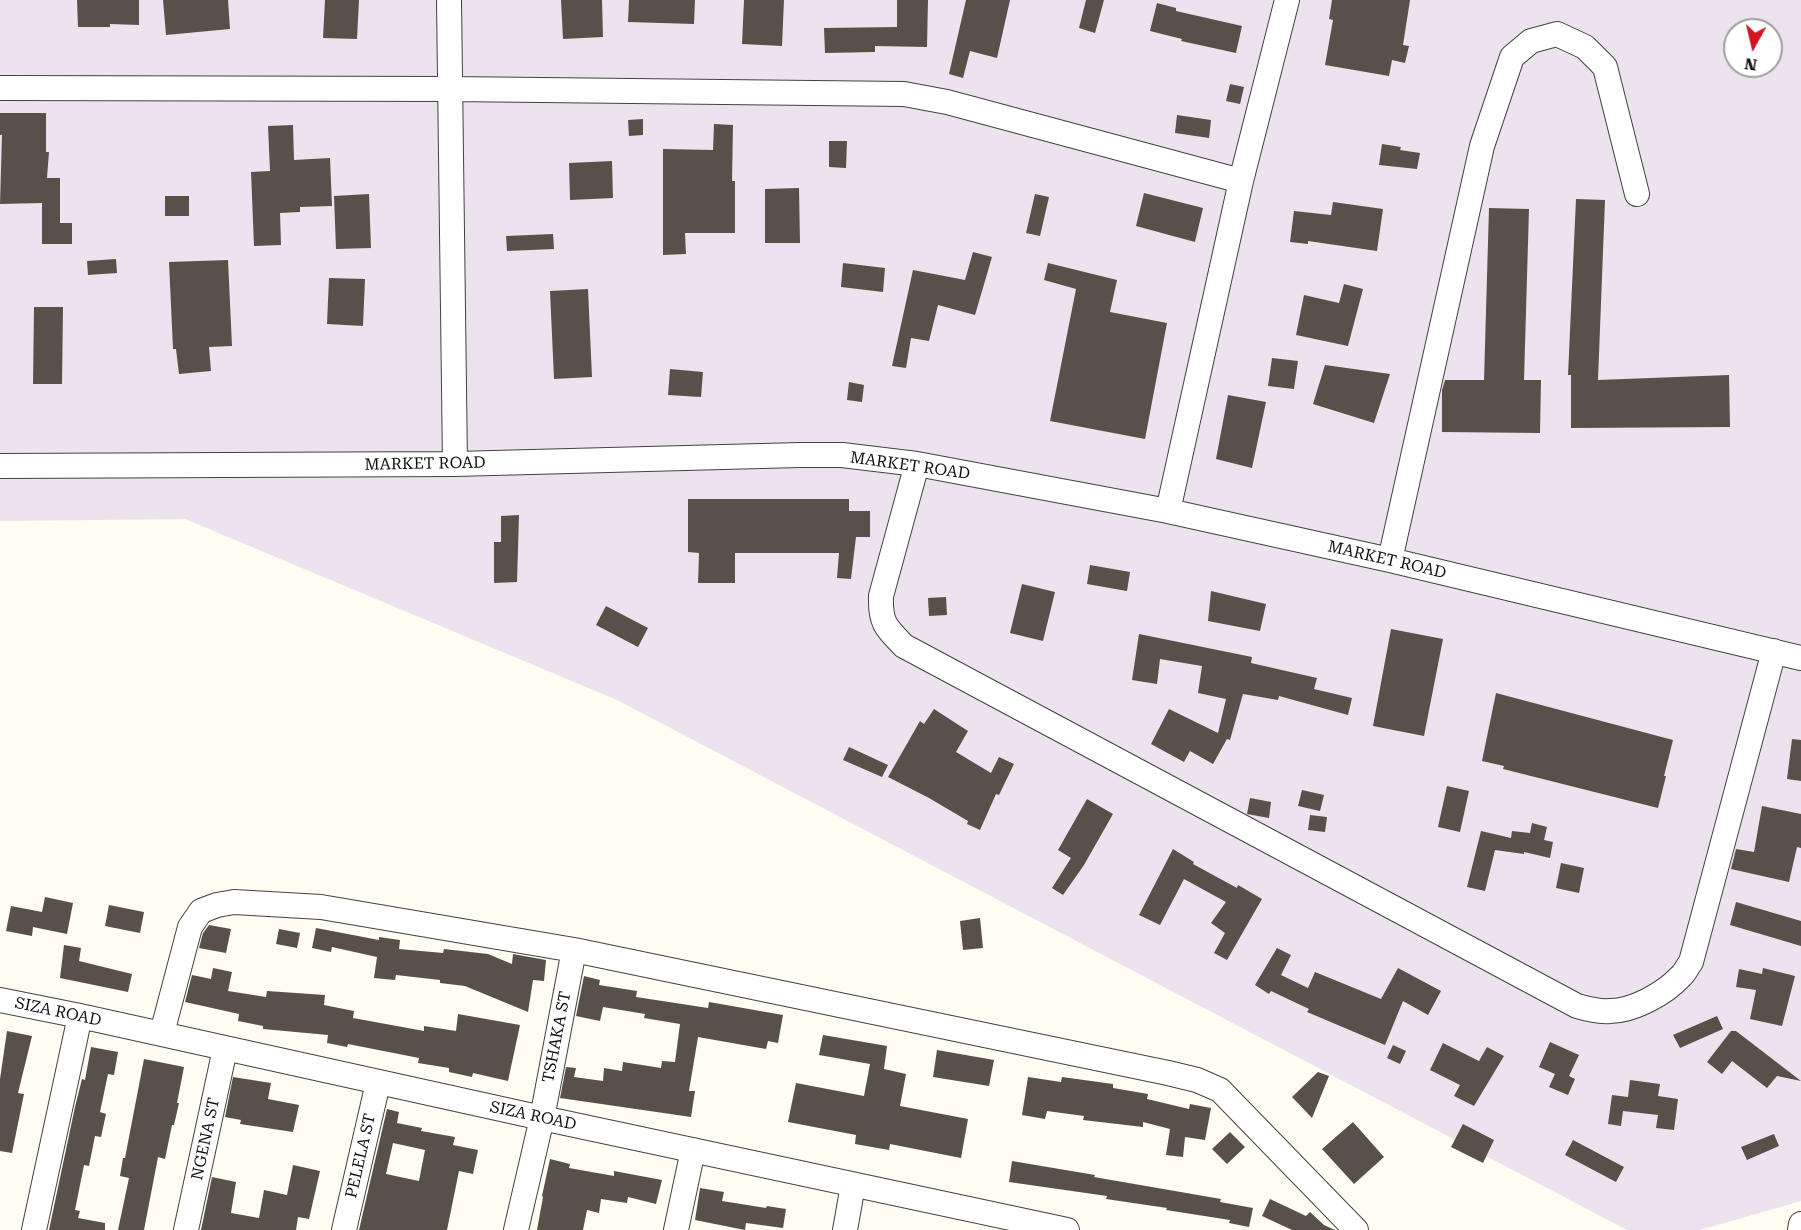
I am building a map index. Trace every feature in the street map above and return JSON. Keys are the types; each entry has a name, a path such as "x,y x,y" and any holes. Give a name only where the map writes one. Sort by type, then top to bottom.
{"street":[{"path":"449,0 455,464"},
{"path":"1168,511 1241,181 1287,0"},
{"path":"1390,560 1482,146 1512,57 1531,41 1557,34 1585,47 1605,67 1637,194"},
{"path":"0,88 451,89 904,94 948,102 1241,181"},
{"name":"MARKET ROAD","path":"0,466 455,464 842,455 917,464 1168,511 1390,560 1801,658"},
{"path":"917,464 881,596 884,625 904,646 1578,1006 1594,1011 1612,1012 1648,1000 1682,976 1691,962 1774,651"},
{"path":"162,1034 190,927 201,911 217,904 234,902 321,907 574,950 1197,1080 1220,1090 1356,1230"},
{"name":"TSHAKA ST","path":"516,1230 542,1118 574,950"},
{"name":"SIZA ROAD","path":"0,1000 1067,1230"},
{"path":"34,1230 80,1016"},
{"name":"NGENA ST","path":"186,1230 225,1049"},
{"name":"PELELA ST","path":"344,1230 378,1083"},
{"path":"676,1230 693,1150"},
{"path":"845,1230 853,1185"},
{"path":"1800,1230 1801,1224"}],"shaded area":[{"path":"0,0 1801,0 1801,1201 1700,1230 1627,1230 617,700 185,519 0,521"}],"building":[{"path":"77,0 139,0 139,25 110,24 110,27 78,27"},
{"path":"163,0 228,0 230,29 166,35"},
{"path":"325,0 359,0 357,39 323,38"},
{"path":"561,0 602,0 603,37 563,39"},
{"path":"629,0 695,0 694,24 628,22"},
{"path":"744,0 784,0 782,46 742,44"},
{"path":"897,0 928,0 927,47 875,46 875,52 825,53 824,28 897,27"},
{"path":"966,0 1010,0 997,58 970,51 963,78 949,74"},
{"path":"1086,0 1104,0 1095,33 1079,28"},
{"path":"1332,0 1410,0 1403,45 1409,46 1405,63 1392,60 1389,76 1325,65 1333,20 1329,19"},
{"path":"1157,3 1176,8 1176,11 1242,26 1236,53 1181,41 1182,39 1150,31"},
{"path":"1230,84 1244,87 1240,104 1226,101"},
{"path":"0,113 46,113 46,152 49,152 47,178 60,178 60,223 72,223 72,244 42,244 42,203 0,204 2,135 0,135"},
{"path":"1177,115 1211,120 1209,138 1175,133"},
{"path":"643,119 643,135 629,136 628,120"},
{"path":"714,124 733,125 732,181 735,181 735,233 685,233 686,254 663,255 663,149 713,150"},
{"path":"293,125 294,160 330,158 332,206 300,207 300,212 280,213 281,245 254,246 251,172 270,171 268,126"},
{"path":"829,141 847,141 846,168 829,167"},
{"path":"1382,144 1420,153 1417,169 1379,165"},
{"path":"612,161 613,198 570,200 569,163"},
{"path":"799,188 800,243 765,243 765,189"},
{"path":"1144,193 1203,208 1195,242 1136,226"},
{"path":"369,194 371,248 336,249 334,196"},
{"path":"1035,194 1049,197 1040,236 1026,233"},
{"path":"165,196 189,196 189,216 165,216"},
{"path":"1576,199 1605,200 1598,380 1729,375 1730,427 1571,428 1571,375 1568,375"},
{"path":"1333,202 1383,209 1377,251 1308,241 1308,244 1290,242 1294,211 1331,215"},
{"path":"1489,208 1529,209 1524,380 1541,380 1540,433 1442,432 1442,390 1445,380 1484,380"},
{"path":"553,234 554,249 507,251 506,236"},
{"path":"973,252 992,257 975,315 938,305 929,341 911,338 906,368 892,366 913,270 965,280"},
{"path":"116,259 117,273 88,275 87,261"},
{"path":"228,260 232,346 209,347 211,371 179,374 176,349 173,349 169,262"},
{"path":"843,263 885,268 883,292 841,287"},
{"path":"1048,263 1117,280 1110,312 1167,323 1145,439 1050,421 1076,289 1044,280"},
{"path":"329,278 365,279 363,326 327,324"},
{"path":"1344,284 1363,289 1348,346 1296,335 1304,295 1339,303"},
{"path":"588,289 592,377 554,379 550,291"},
{"path":"34,307 63,307 62,384 33,384"},
{"path":"1272,358 1298,361 1294,389 1268,386"},
{"path":"1325,365 1390,374 1374,423 1313,404"},
{"path":"670,369 703,372 701,397 668,395"},
{"path":"849,382 864,385 862,402 847,400"},
{"path":"1228,395 1266,402 1252,468 1216,459"},
{"path":"688,499 849,499 849,511 870,511 870,537 856,537 851,579 837,578 839,553 735,553 735,583 698,583 699,553 688,552"},
{"path":"519,515 517,582 494,583 494,542 501,542 501,516"},
{"path":"1090,565 1130,572 1127,591 1087,584"},
{"path":"1022,584 1055,592 1043,641 1010,633"},
{"path":"1211,591 1266,604 1260,631 1208,621"},
{"path":"946,597 947,615 929,616 928,598"},
{"path":"606,606 648,628 638,647 596,625"},
{"path":"1391,629 1443,639 1424,736 1373,726"},
{"path":"1139,634 1252,657 1251,663 1317,678 1314,689 1352,698 1348,715 1279,696 1278,700 1243,694 1230,740 1227,739 1213,764 1190,751 1184,762 1151,744 1169,709 1218,733 1226,699 1198,693 1202,666 1160,659 1157,684 1132,680"},
{"path":"1496,693 1673,740 1658,808 1503,769 1504,766 1482,761"},
{"path":"934,709 968,731 956,752 991,773 999,757 1014,764 999,795 996,794 980,830 967,824 968,821 929,798 888,777 920,721 924,724"},
{"path":"1792,739 1801,740 1801,781 1787,779"},
{"path":"849,747 888,765 882,777 843,760"},
{"path":"1447,786 1469,791 1460,832 1438,827"},
{"path":"1302,790 1324,795 1320,811 1298,806"},
{"path":"1250,798 1271,802 1269,818 1247,814"},
{"path":"1087,799 1113,814 1084,865 1063,895 1052,888 1071,858 1058,850"},
{"path":"1762,806 1801,814 1801,848 1797,847 1789,882 1731,869 1736,849 1754,852"},
{"path":"1310,815 1327,817 1325,832 1308,830"},
{"path":"1532,823 1547,827 1544,840 1553,842 1550,858 1524,852 1524,854 1495,850 1485,891 1467,887 1481,831 1511,838 1512,831 1530,833"},
{"path":"1173,849 1194,862 1193,864 1262,899 1227,960 1214,953 1225,933 1211,923 1226,902 1184,879 1160,925 1139,915"},
{"path":"1561,863 1584,868 1579,893 1556,888"},
{"path":"45,897 73,903 67,934 33,927 32,936 6,931 11,906 42,912"},
{"path":"1736,902 1801,921 1801,946 1730,925"},
{"path":"109,905 144,912 140,933 105,926"},
{"path":"980,918 983,948 963,950 960,921"},
{"path":"209,925 231,929 226,953 199,948 203,933"},
{"path":"316,928 379,940 379,937 400,940 399,949 443,953 444,949 488,954 512,964 513,954 546,960 544,981 533,980 528,1012 465,986 440,983 440,980 396,975 395,980 374,978 377,957 332,947 331,952 312,948"},
{"path":"279,929 300,933 297,948 276,944"},
{"path":"64,945 81,948 79,961 132,974 128,992 60,978"},
{"path":"1277,948 1291,955 1281,975 1308,988 1315,972 1381,999 1398,968 1441,991 1428,1015 1403,1001 1385,1045 1307,1012 1309,1009 1271,991 1269,994 1255,985"},
{"path":"213,968 232,972 228,991 266,997 267,991 325,995 324,1005 354,1011 353,1018 424,1031 424,1026 456,1031 458,1014 520,1025 508,1081 473,1073 472,1077 449,1072 449,1068 418,1063 419,1058 348,1044 347,1047 327,1043 328,1035 263,1029 263,1026 238,1021 239,1014 185,1002 192,975 211,979"},
{"path":"1763,968 1795,976 1782,1026 1750,1019 1756,990 1736,987 1739,969 1762,974"},
{"path":"584,976 600,980 599,985 637,991 636,997 708,1008 709,1002 783,1015 778,1043 768,1041 766,1049 698,1037 689,1091 695,1091 691,1117 560,1098 566,1067 576,1068 574,1077 603,1081 604,1068 622,1071 623,1062 661,1068 662,1061 675,1062 680,1024 644,1018 645,1014 603,1007 600,1021 576,1016"},
{"path":"1717,1016 1723,1029 1680,1048 1673,1035"},
{"path":"7,1031 32,1036 18,1093 24,1094 12,1153 0,1151 0,1079"},
{"path":"1731,1031 1736,1031 1801,1081 1777,1076 1767,1088 1732,1061 1722,1074 1707,1062"},
{"path":"823,1035 887,1046 884,1069 906,1074 900,1106 968,1119 961,1158 890,1144 889,1150 855,1144 856,1135 788,1122 796,1083 864,1096 870,1064 819,1055"},
{"path":"1550,1042 1579,1055 1569,1076 1575,1079 1568,1095 1549,1087 1555,1074 1539,1067"},
{"path":"1443,1043 1479,1061 1487,1047 1504,1056 1474,1106 1454,1096 1460,1085 1430,1070"},
{"path":"1393,1045 1406,1051 1400,1064 1387,1058"},
{"path":"91,1047 118,1052 114,1075 108,1074 100,1112 106,1114 101,1137 95,1136 89,1166 84,1165 75,1210 80,1211 78,1218 105,1223 105,1230 49,1230 75,1107 82,1079 85,1080"},
{"path":"937,1050 994,1060 989,1086 933,1077"},
{"path":"144,1059 184,1067 177,1103 179,1103 165,1159 158,1157 144,1230 118,1230 129,1178 120,1176"},
{"path":"1318,1072 1329,1076 1312,1118 1292,1097"},
{"path":"233,1077 271,1083 268,1099 299,1105 293,1132 240,1124 241,1120 225,1117"},
{"path":"1028,1077 1061,1082 1062,1077 1113,1084 1113,1088 1148,1094 1147,1099 1189,1109 1190,1104 1211,1108 1205,1140 1185,1137 1183,1157 1166,1155 1170,1129 1143,1122 1143,1127 1083,1120 1084,1116 1047,1111 1045,1119 1022,1115"},
{"path":"1630,1080 1660,1084 1658,1096 1678,1099 1674,1130 1656,1128 1658,1115 1623,1111 1621,1126 1608,1124 1612,1095 1628,1097"},
{"path":"387,1109 399,1112 397,1123 422,1128 421,1131 455,1137 453,1145 478,1150 473,1174 459,1171 447,1230 359,1230","holes":["393,1143 425,1150 419,1181 386,1174"]},
{"path":"1353,1122 1384,1157 1354,1184 1322,1149"},
{"path":"1463,1124 1494,1140 1483,1163 1451,1147"},
{"path":"1230,1132 1245,1147 1227,1164 1212,1149"},
{"path":"1774,1134 1779,1146 1747,1160 1741,1147"},
{"path":"1573,1140 1624,1167 1616,1182 1565,1155"},
{"path":"550,1159 570,1164 569,1168 614,1176 614,1171 662,1180 656,1204 628,1197 627,1203 601,1199 599,1213 587,1210 583,1230 537,1230"},
{"path":"1012,1161 1221,1199 1220,1202 1253,1208 1249,1227 1229,1223 1230,1220 1106,1199 1107,1196 1009,1182"},
{"path":"293,1165 320,1171 309,1219 298,1217 296,1230 201,1230 212,1177 236,1182 231,1213 259,1218 264,1190 287,1195"},
{"path":"700,1188 724,1192 722,1201 786,1209 783,1228 746,1223 745,1230 695,1220"},
{"path":"1270,1199 1306,1216 1310,1212 1324,1225 1335,1230 1292,1230 1262,1216"}]}
